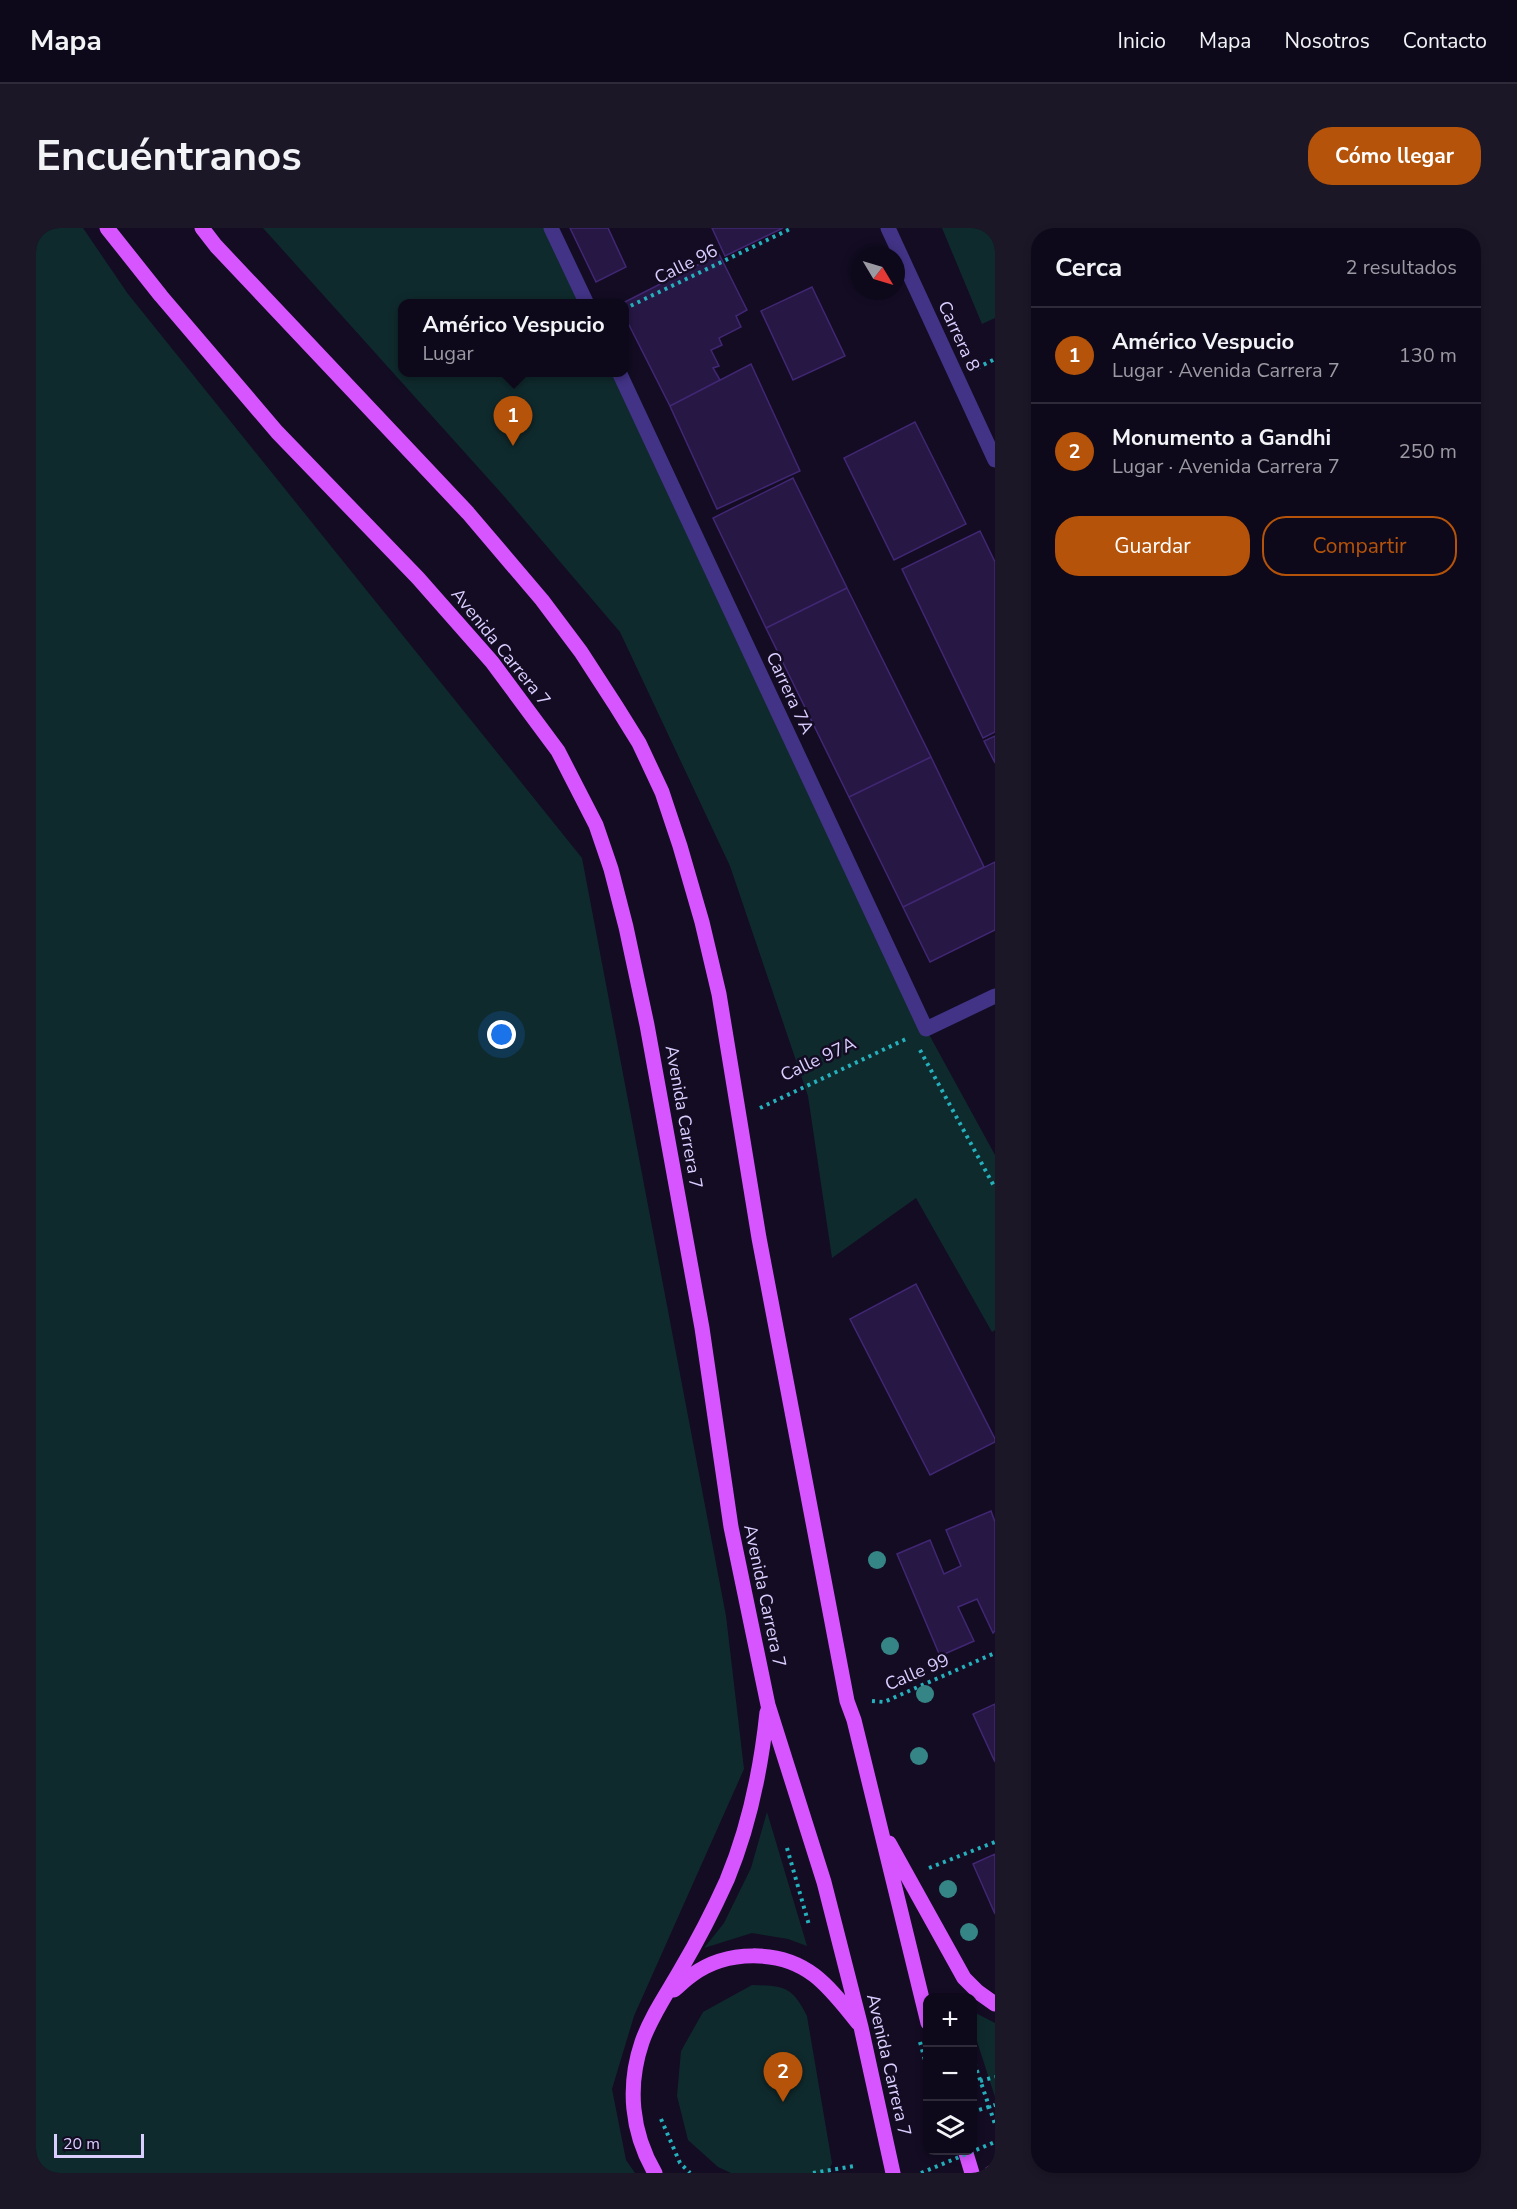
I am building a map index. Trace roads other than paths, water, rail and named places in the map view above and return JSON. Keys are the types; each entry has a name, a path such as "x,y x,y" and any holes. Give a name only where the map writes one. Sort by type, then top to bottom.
{"main road":[{"name":"Avenida Carrera 7","path":"107,228 176,314 277,432 418,578 492,662 558,751 596,825 626,927 647,1025 702,1328 731,1527 768,1705 824,1882 861,2026 893,2173"},
{"path":"202,228 216,246 468,513 534,591 581,652 639,743 662,792 702,922 719,994 741,1117 759,1238 847,1701 923,2007"},
{"path":"654,2173 636,2130 633,2100 635,2069 643,2040 656,2013 707,1924 728,1878 757,1782 768,1705"},
{"path":"879,1826 964,1978 995,2004"},
{"path":"656,2013 673,1991 693,1974 716,1962 741,1956 766,1956 791,1963 814,1975 861,2026"},
{"path":"966,2155 972,2173"},
{"path":"991,2173 995,2171"}],"street":[{"path":"551,228 585,299"},
{"name":"Carrera 8","path":"888,228 995,460"},
{"name":"Carrera 7A","path":"621,377 919,1033 995,996"}],"place":[{"name":"Américo Vespucio","path":"513,446"},
{"name":"Monumento a Gandhi","path":"783,2102"}]}
